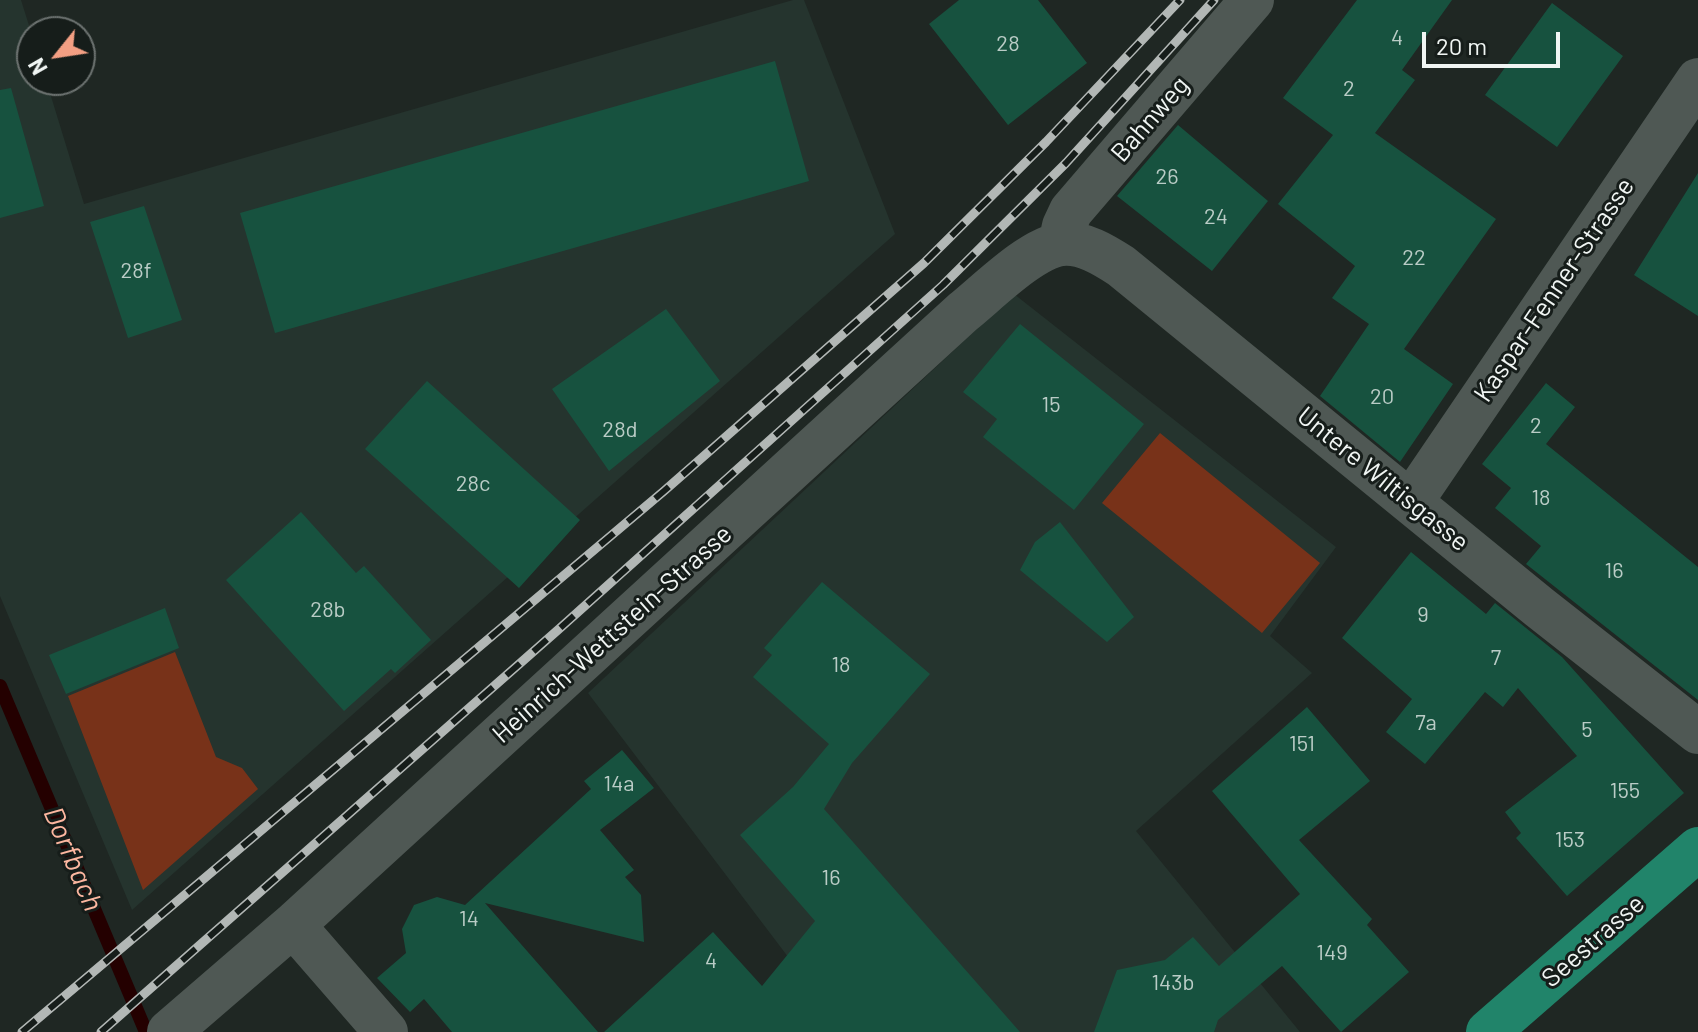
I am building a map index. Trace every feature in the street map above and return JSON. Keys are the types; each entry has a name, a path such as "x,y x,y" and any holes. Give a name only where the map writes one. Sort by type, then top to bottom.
{"main road":[{"name":"Seestrasse","path":"1488,1032 1698,849"}],"street":[{"name":"Bahnweg","path":"1060,244 1071,211 1252,0"},
{"name":"Kaspar-Fenner-Strasse","path":"1411,502 1698,80"},
{"name":"Untere Wiltisgasse","path":"1060,244 1089,249 1121,266 1698,732"},
{"name":"Heinrich-Wettstein-Strasse","path":"182,1021 293,925 963,312 1032,258 1060,244"},
{"path":"293,925 386,1032"}],"shaded area":[{"path":"0,0 21,0 26,16 16,16 16,96 51,96 84,204 793,0 804,0 895,234 132,910 0,596"},
{"path":"1014,294 1336,547 1270,636 1312,673 1136,831 1300,1032 845,1032 588,693"},
{"path":"1160,433 1320,563 1262,633 1102,503"},
{"path":"175,652 216,757 242,768 258,789 143,890 68,696"}],"building":[{"path":"959,0 1038,0 1087,63 1008,125 929,24"},
{"path":"1357,0 1452,0 1402,70 1415,80 1375,133 1496,219 1404,349 1453,384 1400,462 1320,396 1369,324 1332,298 1355,266 1278,204 1333,135 1283,98"},
{"path":"1552,3 1623,56 1557,147 1485,95"},
{"path":"775,61 809,181 275,333 240,213"},
{"path":"11,88 44,206 0,218 0,90"},
{"path":"1178,125 1268,201 1212,271 1117,196"},
{"path":"1698,173 1698,316 1634,275"},
{"path":"144,206 182,320 128,338 90,222"},
{"path":"666,309 720,381 609,471 552,389"},
{"path":"1020,324 1144,424 1074,510 983,437 997,419 963,392"},
{"path":"427,381 580,520 519,588 365,449"},
{"path":"1546,383 1575,407 1546,444 1698,567 1698,700 1526,564 1541,546 1495,508 1511,488 1482,464"},
{"path":"301,512 356,573 364,566 431,640 395,673 391,669 344,711 226,580"},
{"path":"1060,522 1134,617 1107,642 1020,570 1035,542"},
{"path":"1411,552 1486,614 1495,603 1562,657 1684,793 1567,896 1516,838 1521,833 1505,812 1577,756 1518,688 1503,707 1485,692 1425,764 1386,732 1412,699 1342,638"},
{"path":"822,582 930,674 852,763 824,809 1020,1032 604,1032 713,932 762,986 815,921 740,835 793,787 829,744 753,677 772,655 764,648"},
{"path":"165,608 179,648 66,694 49,655"},
{"path":"1307,707 1370,781 1299,840 1372,919 1367,925 1409,972 1341,1032 1282,966 1218,1020 1214,1032 1094,1032 1117,970 1165,960 1193,937 1219,966 1300,894 1212,791"},
{"path":"622,750 654,788 600,830 634,870 625,877 641,895 644,942 485,903 598,1032 452,1032 424,999 410,1012 377,978 406,953 402,929 414,905 437,897 465,905 591,789 584,781"}],"waterway":[{"name":"Dorfbach","path":"0,686 146,1032"}],"railway":[{"path":"22,1032 664,491 924,263 1046,142 1180,0"},
{"path":"101,1032 559,629 943,285 1066,163 1214,0"}]}
